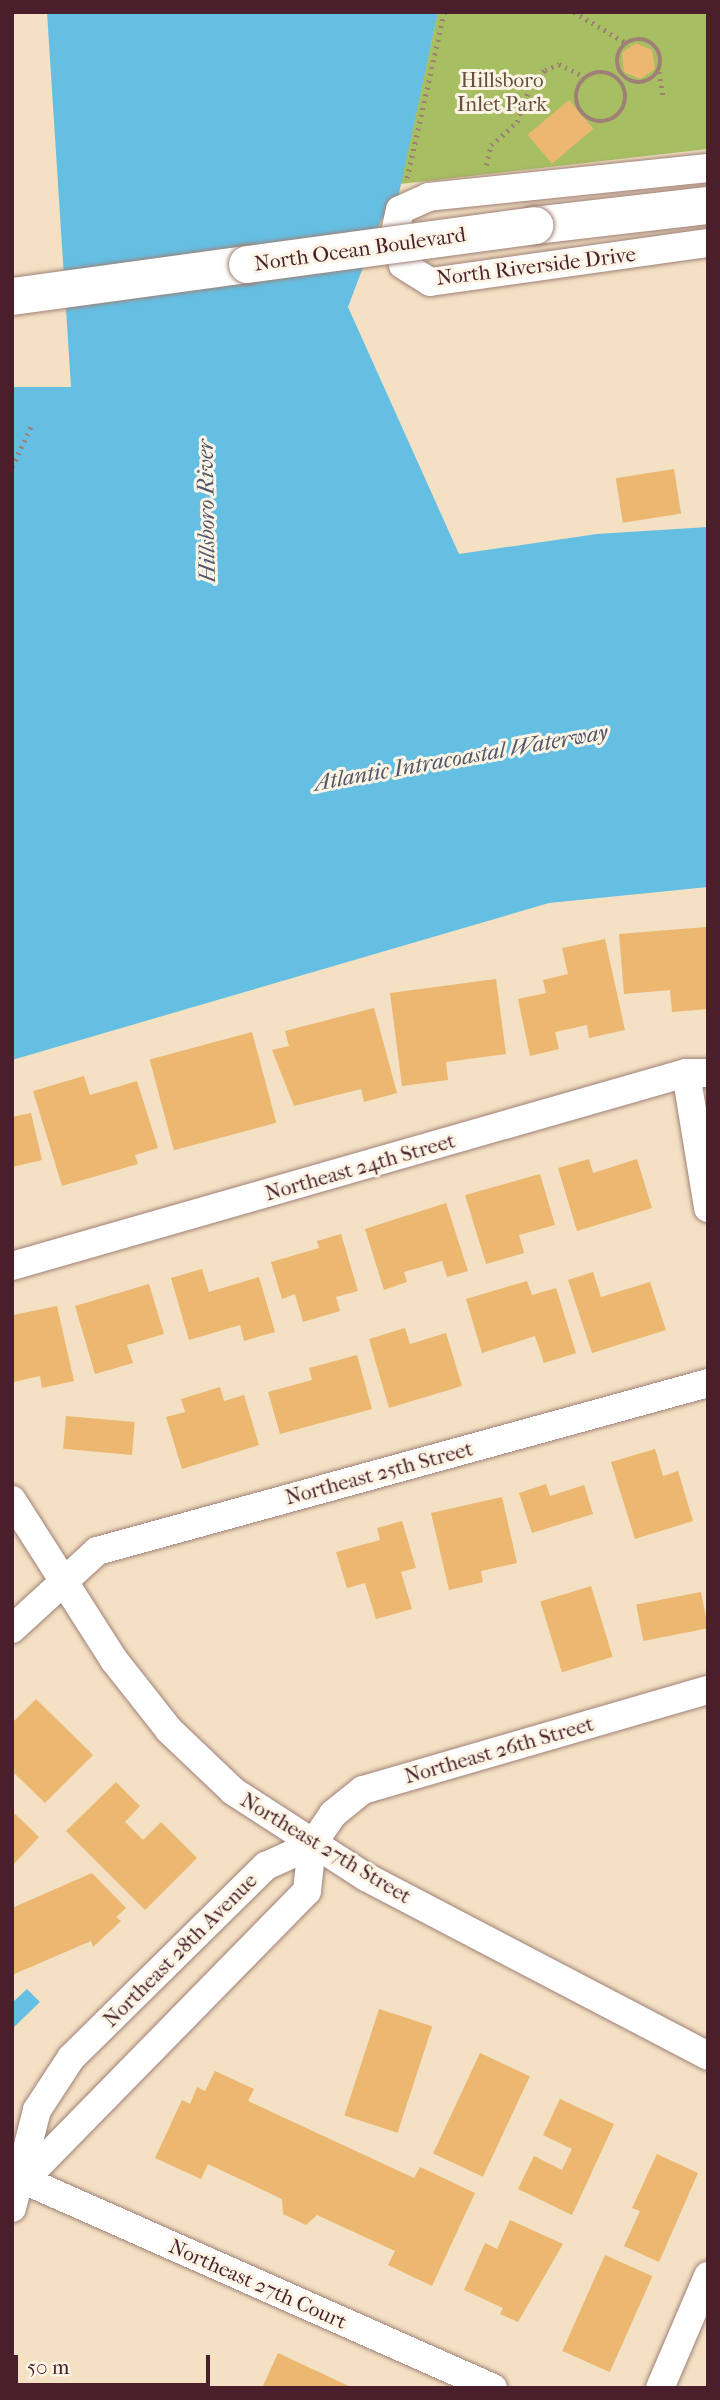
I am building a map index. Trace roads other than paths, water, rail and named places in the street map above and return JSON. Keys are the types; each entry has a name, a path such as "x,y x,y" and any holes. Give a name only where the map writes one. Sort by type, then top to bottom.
{"main road":[{"name":"North Ocean Boulevard","path":"12,296 534,225 708,205"}],"street":[{"name":"North Riverside Drive","path":"708,168 429,197 409,203 396,220 403,265 430,282 708,243"},
{"path":"697,1073 708,1208"},
{"name":"Northeast 24th Street","path":"12,1266 697,1073"},
{"name":"Northeast 25th Street","path":"12,1629 60,1581 97,1551 708,1383"},
{"name":"Northeast 27th Street","path":"12,1500 60,1581 169,1730 233,1791 312,1845 708,2056"},
{"name":"Northeast 26th Street","path":"312,1845 333,1814 363,1790 708,1690"},
{"name":"Northeast 28th Avenue","path":"24,2180 307,1891 312,1845"},
{"name":"Northeast 28th Avenue","path":"12,2208 24,2180 37,2110 71,2058 266,1866 312,1845"},
{"name":"Northeast 27th Court","path":"24,2180 493,2388"},
{"path":"660,2388 708,2276"}],"water":[{"path":"47,12 438,12 398,198 381,220 348,307 459,554 597,534 708,527 708,887 549,903 12,1060 12,387 71,387"},
{"path":"27,1989 40,2002 14,2027 12,2003"}],"park label":[{"name":"Hillsboro Inlet Park","path":"502,92"}],"water label":[{"name":"Hillsboro River","path":"207,511"},
{"name":"Atlantic Intracoastal Waterway","path":"461,758"}]}
